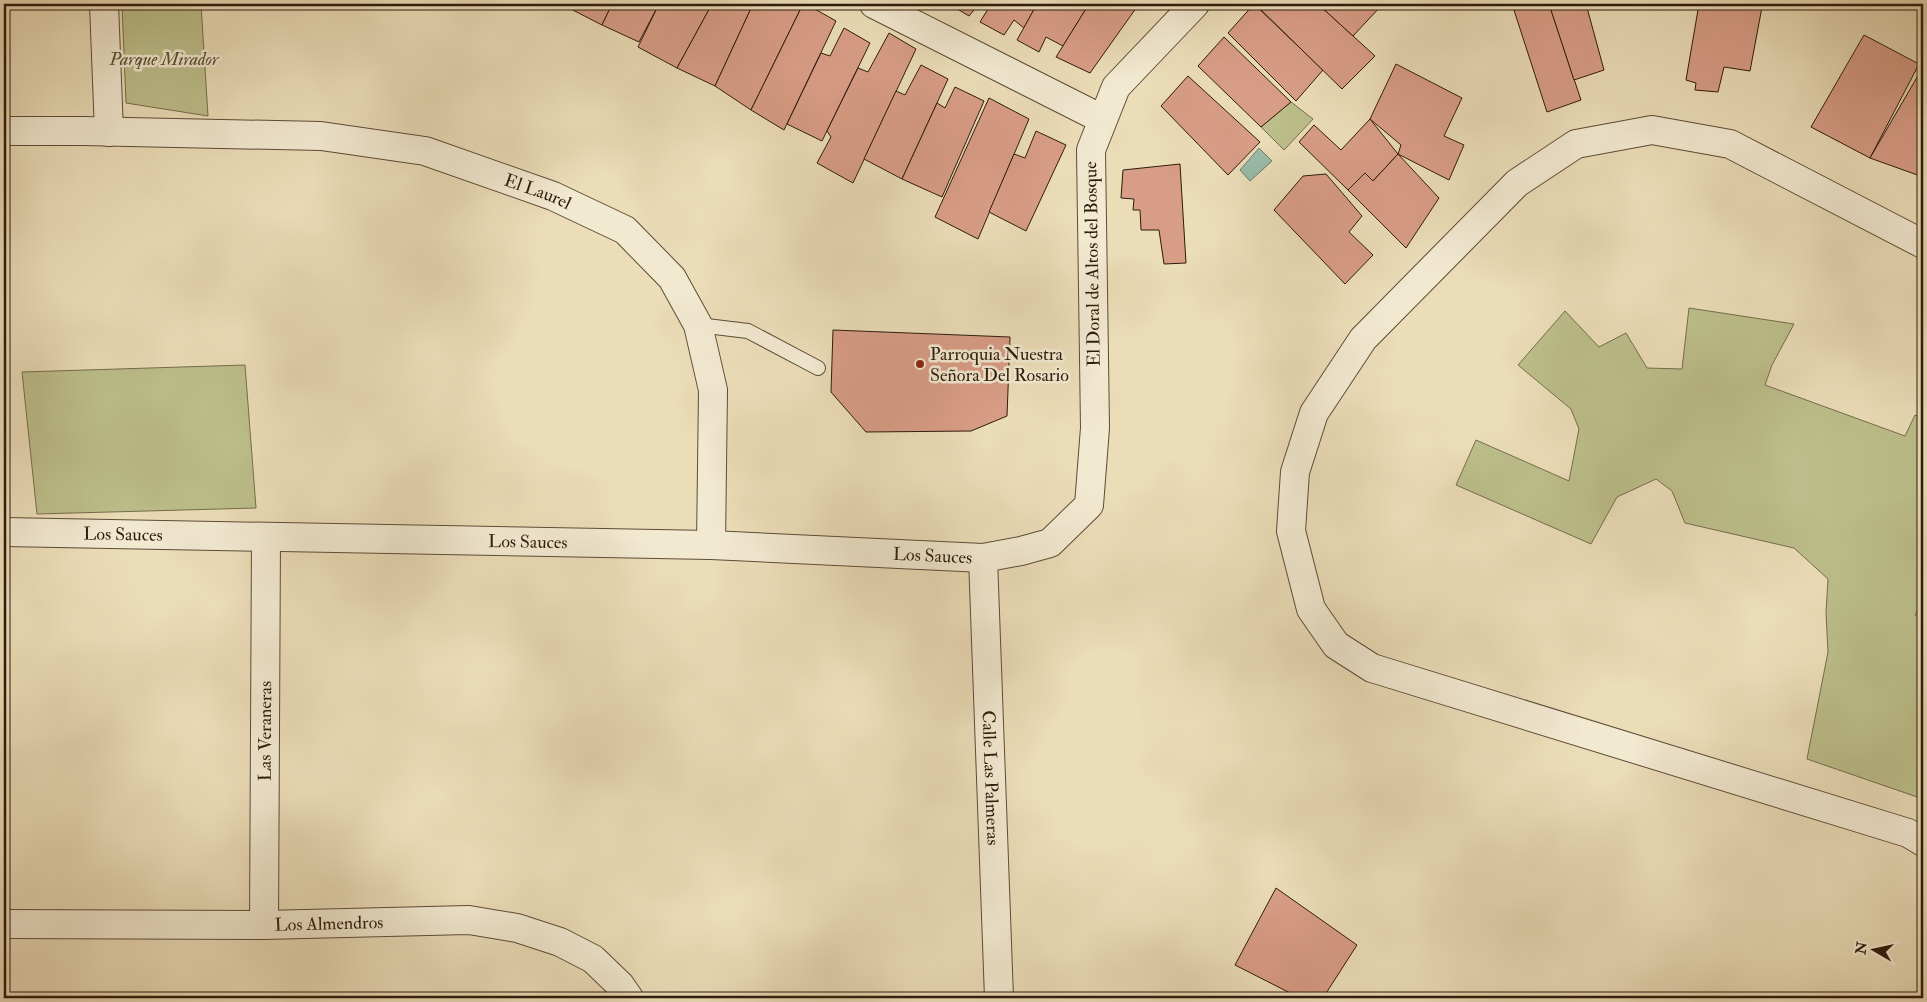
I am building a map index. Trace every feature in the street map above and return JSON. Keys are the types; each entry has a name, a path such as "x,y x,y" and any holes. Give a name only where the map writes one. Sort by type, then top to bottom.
{"street":[{"path":"104,4 108,132"},
{"path":"874,4 1102,119"},
{"name":"El Doral de Altos del Bosque","path":"1050,543 1089,504 1094,428 1091,150 1116,87 1195,4"},
{"path":"1923,244 1730,144 1652,130 1576,144 1517,184 1363,339 1314,413 1295,472 1291,531 1311,609 1336,645 1372,668 1908,833 1923,842"},
{"name":"El Laurel","path":"4,131 321,136 425,151 553,196 625,230 672,278 698,325 713,390 711,545"},
{"name":"Los Sauces","path":"4,532 711,545 983,558 1050,543"},
{"name":"Las Veraneras","path":"264,925 266,536"},
{"name":"Calle Las Palmeras","path":"983,558 999,998"},
{"name":"Los Almendros","path":"4,924 264,925 468,920 517,928 560,942 593,959 620,985 629,998"}],"lane":[{"path":"698,325 748,331 818,368"}],"green space":[{"name":"Parque Mirador","path":"122,4 201,4 208,116 126,103"},
{"path":"1291,102 1313,119 1284,150 1261,127"},
{"path":"1689,308 1794,324 1772,365 1765,385 1905,436 1915,415 1923,418 1923,600 1915,615 1923,619 1923,799 1807,759 1828,652 1826,613 1828,579 1794,548 1685,523 1672,491 1656,479 1617,497 1591,544 1456,485 1476,440 1569,481 1579,429 1571,409 1518,365 1565,311 1599,347 1626,333 1647,368 1682,369"},
{"path":"245,365 256,508 37,514 22,372"}],"shaded area":[{"path":"1259,148 1272,161 1250,181 1240,170"}],"building":[{"path":"566,4 612,4 602,25 565,6"},
{"path":"612,4 659,4 639,42 602,25"},
{"path":"659,4 712,4 677,68 638,47"},
{"path":"712,4 753,4 715,86 677,68"},
{"path":"753,4 764,9 767,4 803,4 751,110 715,86"},
{"path":"803,4 836,21 784,130 751,110"},
{"path":"949,4 979,4 969,16"},
{"path":"991,4 1037,4 1024,28 1014,20 1004,35 980,22"},
{"path":"1037,4 1089,4 1063,46 1046,37 1039,52 1017,40"},
{"path":"1089,4 1139,4 1090,73 1056,57"},
{"path":"1254,4 1323,70 1296,101 1228,33"},
{"path":"1255,4 1318,4 1375,56 1342,89"},
{"path":"1318,4 1379,4 1381,6 1353,36"},
{"path":"1512,4 1549,4 1581,100 1547,112"},
{"path":"1549,4 1586,4 1604,70 1574,80"},
{"path":"1699,4 1748,4 1762,7 1750,71 1724,67 1718,92 1695,90 1696,83 1686,80"},
{"path":"844,28 870,43 822,141 787,124 821,53 830,56"},
{"path":"889,33 916,49 853,183 817,163 831,137 827,131 858,68 868,72"},
{"path":"1864,35 1919,64 1870,158 1811,127"},
{"path":"1224,37 1291,102 1261,127 1198,66"},
{"path":"1396,64 1462,98 1444,136 1464,145 1449,180 1398,154 1401,145 1370,119"},
{"path":"921,65 948,79 902,179 864,159 896,91 905,95"},
{"path":"1923,67 1923,177 1870,158"},
{"path":"1188,76 1260,142 1228,175 1161,106"},
{"path":"955,87 984,101 942,197 902,179 937,103 945,108"},
{"path":"989,98 1029,119 978,239 935,217"},
{"path":"1370,119 1398,154 1373,181 1365,173 1348,190 1299,142 1314,125 1341,150"},
{"path":"1036,131 1066,145 1026,231 989,212 1014,154 1025,158"},
{"path":"1398,154 1439,198 1406,248 1348,190 1365,173 1373,181"},
{"path":"1180,164 1186,263 1164,264 1159,230 1141,230 1140,210 1133,210 1134,199 1121,198 1123,170"},
{"path":"1326,174 1362,216 1349,232 1373,255 1345,284 1274,210 1303,176"},
{"name":"Parroquia Nuestra Señora Del Rosario","path":"833,330 1010,337 1007,416 971,431 866,432 831,392"},
{"path":"1276,888 1357,945 1323,998 1300,998 1235,965"}],"place":[{"name":"Parroquia Nuestra Señora Del Rosario","path":"920,364"}]}
